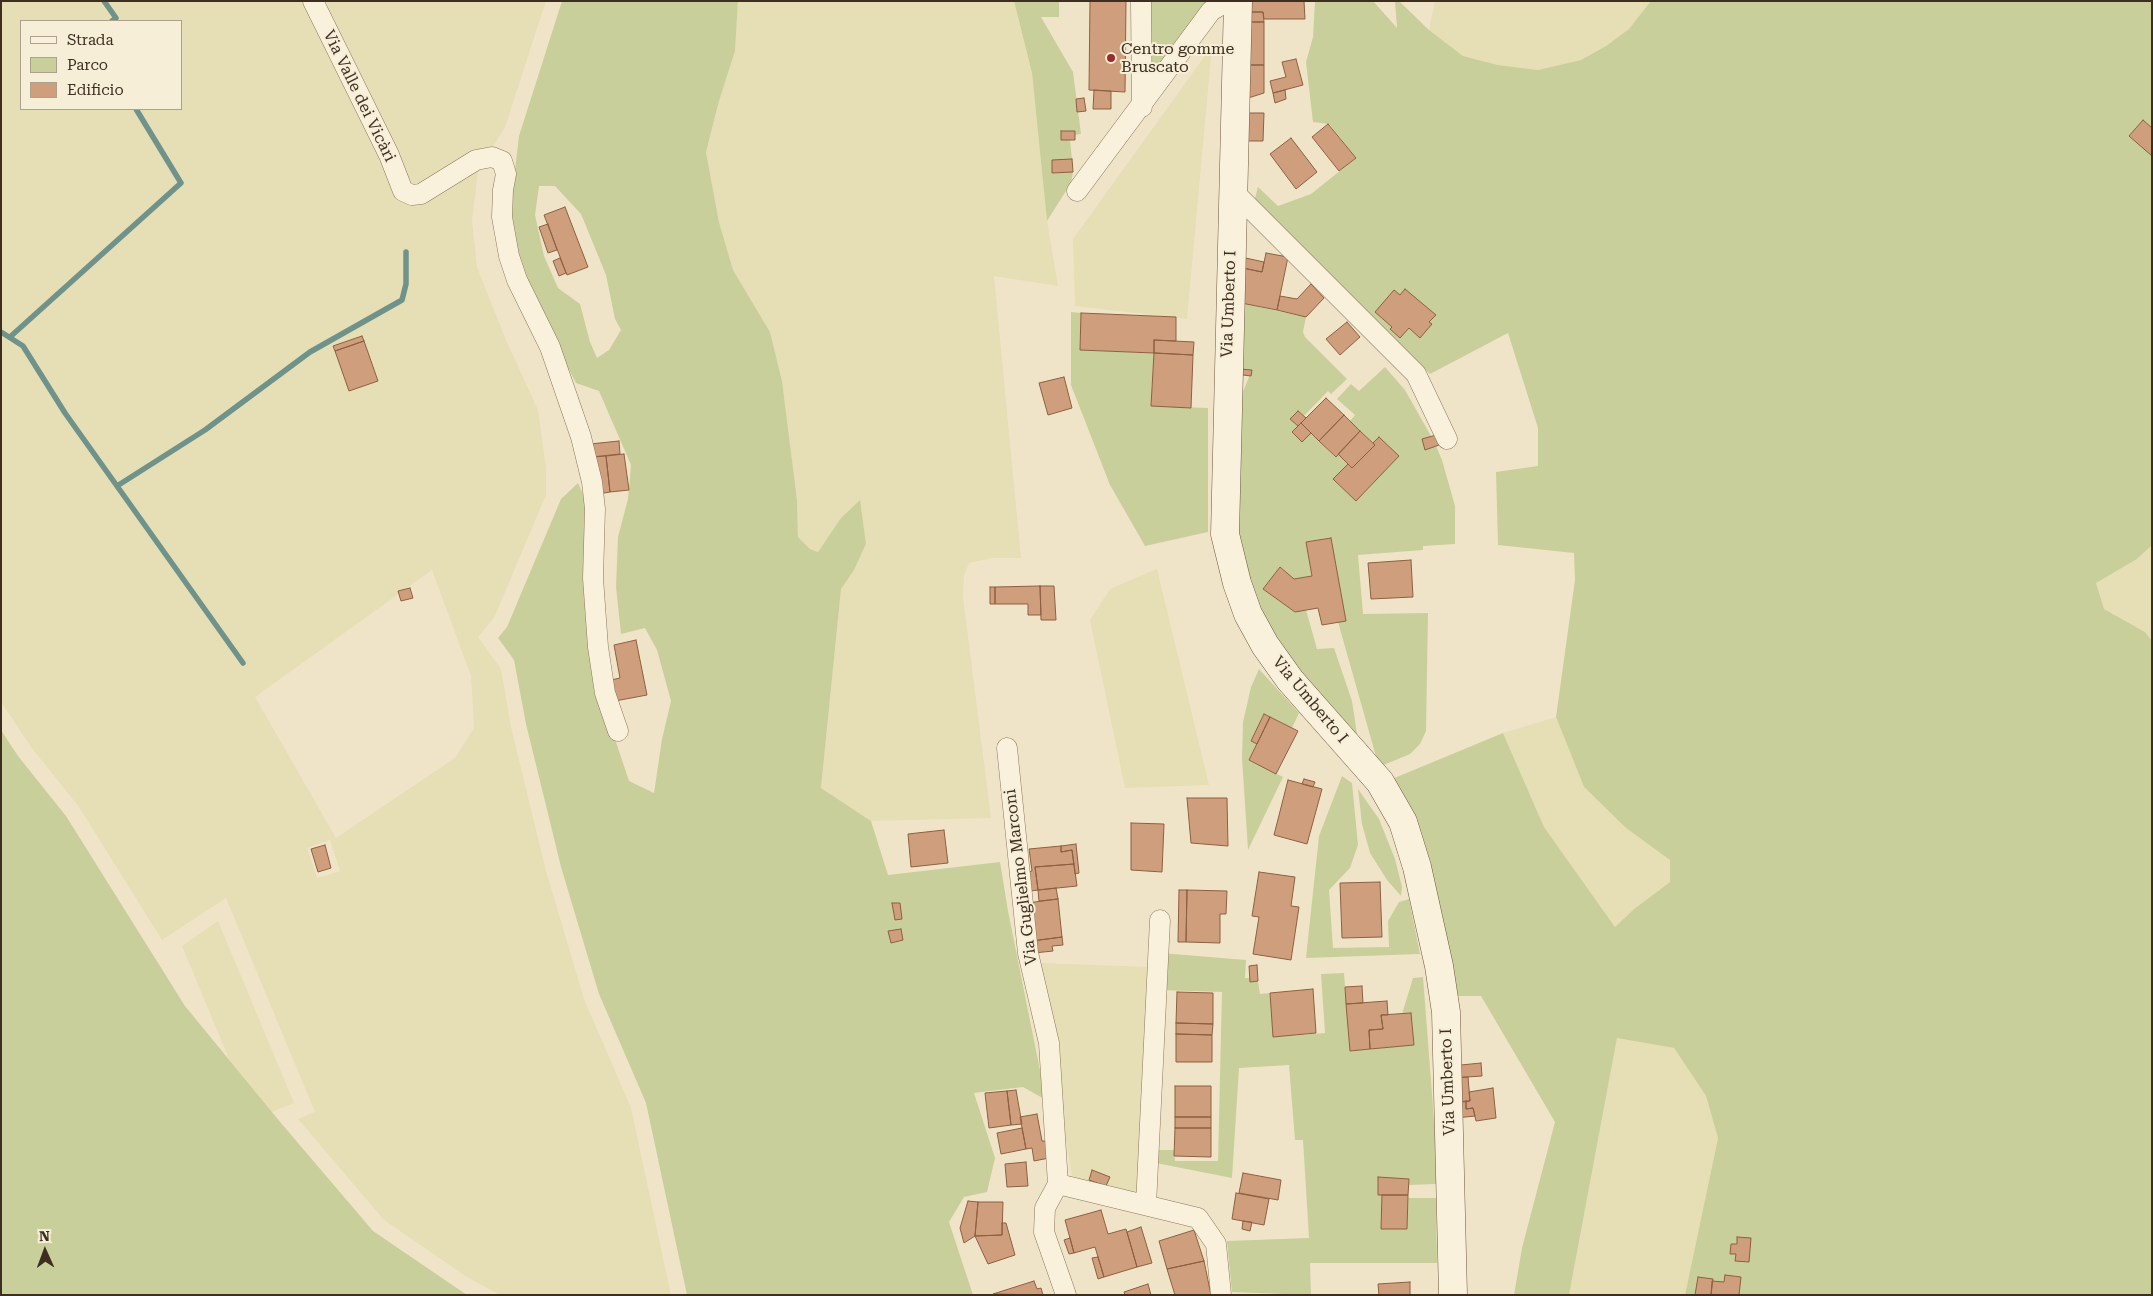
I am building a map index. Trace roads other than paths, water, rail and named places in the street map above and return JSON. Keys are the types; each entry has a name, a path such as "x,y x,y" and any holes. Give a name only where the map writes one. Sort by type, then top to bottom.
{"main road":[{"name":"Via Umberto I","path":"1238,1 1225,534 1242,598 1264,645 1290,680 1380,782 1403,822 1417,867 1439,966 1446,1012 1453,1295"}],"street":[{"name":"Via Valle dei Vicàri","path":"313,1 389,155 404,191 421,194 476,160 492,157 502,161 506,174 502,190 502,217 509,256 517,280 550,347 581,436 592,482 595,509 593,578 598,647 605,693 618,731"},
{"path":"1141,1 1142,107"},
{"path":"1077,191 1142,107 1176,56 1211,12 1227,1"},
{"path":"1232,190 1416,374 1447,439"},
{"name":"Via Guglielmo Marconi","path":"1007,748 1028,952 1049,1043 1058,1184"},
{"path":"1146,1205 1160,920"},
{"path":"1066,1295 1044,1232 1045,1208 1058,1184 1198,1218 1216,1244 1221,1295"}],"waterway":[{"path":"104,1 116,18 113,20"},
{"path":"10,337 181,183 137,110"},
{"path":"117,486 205,430 310,352 402,300 406,284 406,252"},
{"path":"1,332 23,346 65,413 243,663"}],"place":[{"name":"Centro gomme Bruscato","path":"1111,58"}]}
